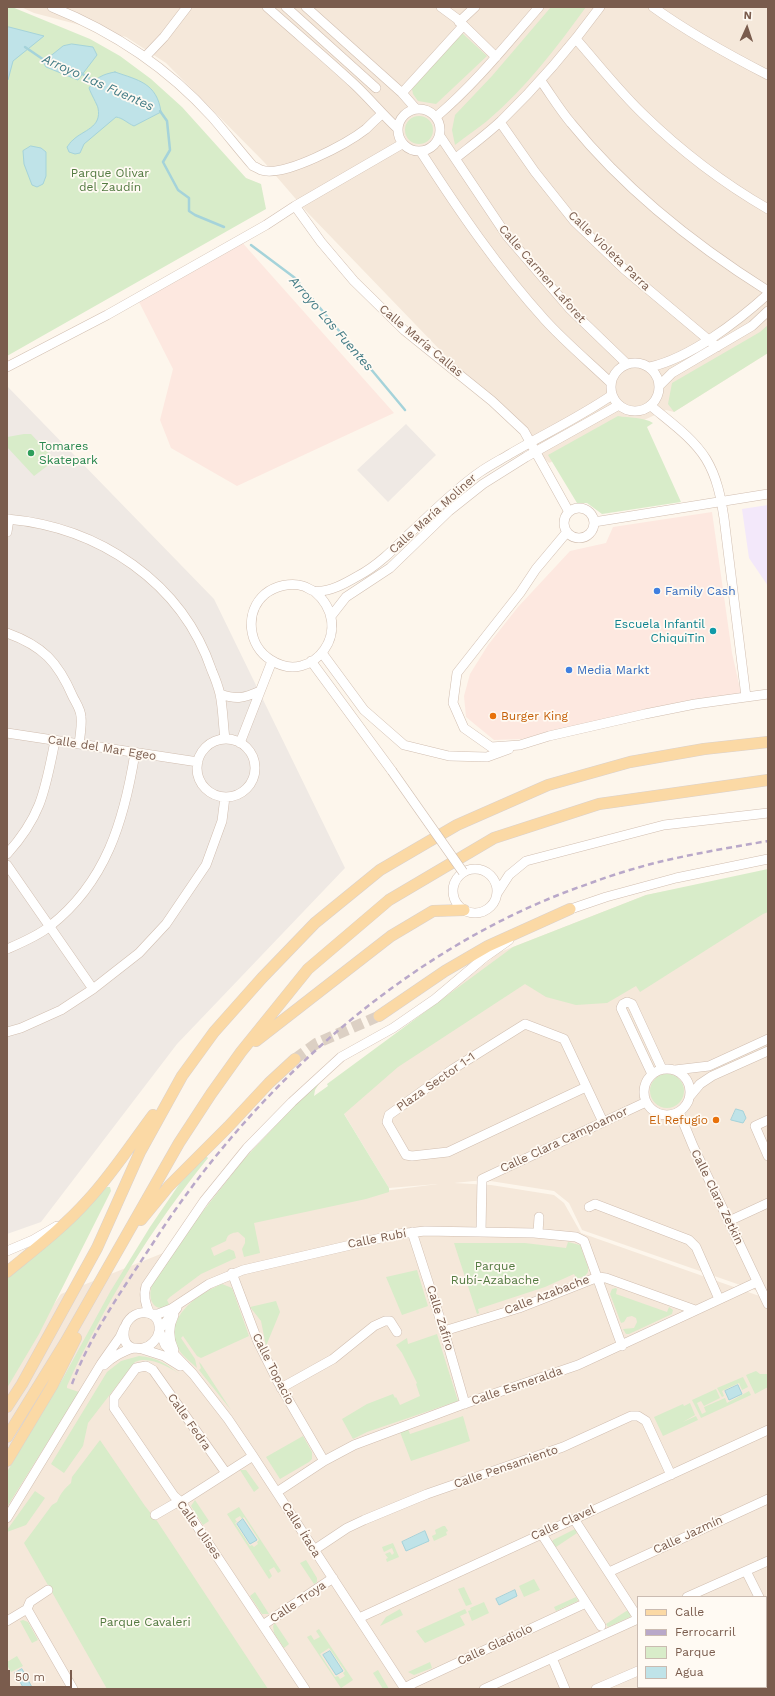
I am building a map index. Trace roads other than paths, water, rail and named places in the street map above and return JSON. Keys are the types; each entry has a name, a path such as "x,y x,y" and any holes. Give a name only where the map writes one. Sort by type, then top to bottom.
{"main road":[{"path":"7,1272 72,1217 105,1180 214,1032 262,978 316,923 380,870 457,825 548,785 630,762 704,749 768,742"},
{"path":"7,1437 35,1394 97,1289 179,1143 241,1052 308,969 389,900 494,838 599,804 768,780"},
{"path":"379,1016 444,971 488,946 570,909"},
{"path":"241,1052 391,936 433,911 464,910"},
{"path":"122,1244 169,1186 228,1127 269,1083 295,1059"},
{"path":"7,1407 22,1384 97,1248 140,1152 182,1076"},
{"path":"7,1462 52,1386 71,1349 97,1289"}],"street":[{"path":"52,7 107,32 133,47 169,75 206,111 253,166 262,171 274,171 297,165 332,150 365,129 382,114"},
{"path":"145,57 164,37 187,7"},
{"path":"267,7 344,74 397,128"},
{"path":"286,7 376,88"},
{"path":"306,7 402,94 416,109"},
{"path":"441,7 496,57"},
{"path":"402,94 474,7"},
{"path":"436,117 454,102 496,57 539,7"},
{"path":"456,158 500,122 541,81 600,7"},
{"path":"653,7 671,20 730,55 768,75"},
{"path":"576,39 643,113 702,165 752,200 768,209"},
{"path":"541,81 570,123 618,176 659,213 723,263 768,293 742,318 708,340 666,363 650,367"},
{"path":"416,109 429,111 436,117 440,127 440,136 437,143 431,148 420,152 413,151 402,144 397,128 401,118 407,112 416,109"},
{"name":"Calle Violeta Parra","path":"500,122 535,172 574,221 624,269 717,347"},
{"name":"Calle Carmen Laforet","path":"440,136 507,236 570,309 627,364"},
{"path":"7,368 107,315 266,226 295,206 339,182 402,144"},
{"path":"420,152 487,251 545,321 611,383"},
{"name":"Calle María Callas","path":"295,206 321,242 354,282 404,330 492,401 524,431 569,512"},
{"path":"660,385 655,372 650,367 635,362 627,364 616,371 611,383 612,395 619,405 631,411 645,409 651,406 656,400 660,385 672,373 752,326 768,310"},
{"name":"Calle María Moliner","path":"314,591 326,590 340,586 360,575 384,557 463,485 482,470 612,395"},
{"name":"Calle María Moliner","path":"332,615 346,597 390,568 449,511 483,484 619,405"},
{"path":"651,406 685,435 706,459 714,476 721,502 746,697"},
{"path":"594,522 768,494"},
{"path":"578,508 584,509 590,513 594,522 591,532 586,536 576,538 567,532 564,523 569,512 578,508"},
{"path":"7,532 8,519 60,529 103,546 145,572 176,604 192,625 206,652 220,694 225,739"},
{"path":"520,745 491,747 464,728 453,703 457,673 520,593 536,569 567,532"},
{"path":"289,584 302,585 314,591 322,597 332,615 333,628 329,642 322,653 311,662 298,666 284,666 272,661 261,653 252,636 252,616 256,604 265,594 276,587 289,584"},
{"path":"7,633 26,640 41,650 54,662 64,677 81,716 79,744"},
{"path":"322,653 364,710 404,746 449,756 487,757 549,736 644,714 695,704 768,694"},
{"path":"240,743 272,661"},
{"path":"311,662 392,771 463,872"},
{"path":"220,694 229,697 244,698 260,691"},
{"name":"Calle del Mar Egeo","path":"7,733 198,762"},
{"path":"225,739 240,743 250,751 255,763 253,780 248,787 234,796 225,797 212,793 206,788 199,776 198,762 203,751 212,742 225,739"},
{"path":"7,854 28,828 37,812 45,791 55,741"},
{"path":"7,949 49,927 76,902 96,876 118,829 130,781 135,753"},
{"path":"7,1032 21,1028 61,1010 93,989 139,953 166,924 206,865 222,821 225,797"},
{"path":"498,892 497,885 490,874 477,868 463,872 454,884 453,891 454,898 464,910 470,912 483,912 493,904 508,875 526,861 664,825 768,812"},
{"path":"150,1314 144,1298 146,1286 204,1201 247,1148 292,1102 341,1057 393,1028 435,999 485,957 515,936 570,909 606,896 686,876 768,859"},
{"path":"686,876 768,863"},
{"path":"7,865 93,989"},
{"path":"652,1074 621,1008 623,1004 627,1002 632,1004 662,1069"},
{"name":"Plaza Sector 1-1","path":"586,1087 448,1152 412,1156 406,1154 387,1122 389,1115 453,1069 525,1024 564,1039 603,1122"},
{"path":"674,1070 685,1078 690,1090 690,1096 688,1102 679,1112 664,1115 650,1108 646,1102 644,1087 652,1074 662,1069 674,1070 709,1066 768,1039"},
{"path":"690,1096 700,1084 712,1076 768,1051"},
{"name":"Calle Clara Campoamor","path":"481,1232 482,1179 646,1102"},
{"name":"Calle Clara Zetkin","path":"679,1112 693,1146 768,1304"},
{"path":"768,1120 755,1126 768,1156"},
{"path":"729,1221 768,1203"},
{"path":"589,1207 595,1204 689,1240 696,1247 719,1299"},
{"path":"7,1251 33,1240 72,1217"},
{"path":"538,1233 539,1217"},
{"name":"Calle Rubí","path":"150,1314 164,1312 180,1305 209,1284 232,1273 286,1258 412,1232 538,1233 574,1237 582,1240 586,1244 598,1276"},
{"name":"Calle Zafiro","path":"412,1232 444,1331 465,1404"},
{"name":"Calle Topacio","path":"232,1273 258,1342 281,1388 324,1460"},
{"path":"598,1276 622,1346"},
{"name":"Calle Azabache","path":"444,1331 519,1308 598,1276 696,1310"},
{"name":"Calle Esmeralda","path":"277,1492 324,1460 368,1438 562,1371 622,1346 757,1282"},
{"path":"179,1358 169,1337 170,1325 180,1305"},
{"name":"Calle Rubí","path":"159,1330 180,1305"},
{"path":"7,1518 101,1364 120,1337 128,1320 133,1315 143,1312 156,1318 159,1325 159,1330 158,1335 152,1343 110,1359 96,1373"},
{"path":"281,1388 333,1359 380,1323 390,1321 397,1332"},
{"path":"124,1328 124,1341 129,1347 138,1348"},
{"name":"Calle Ítaca","path":"159,1330 165,1344 193,1374 228,1419 404,1689"},
{"name":"Calle Ítaca","path":"138,1348 168,1358 193,1374"},
{"name":"Calle Ulises","path":"153,1370 146,1366 136,1368 114,1398 113,1405 115,1411 174,1496 182,1502 305,1689"},
{"name":"Calle Fedra","path":"153,1370 226,1473"},
{"name":"Calle Pensamiento","path":"314,1550 347,1528 364,1520 427,1494 563,1447 631,1416 638,1416 646,1421 671,1475"},
{"name":"Calle Clavel","path":"359,1618 768,1430"},
{"path":"155,1515 174,1504 182,1502 253,1456"},
{"name":"Calle Jazmín","path":"609,1572 768,1499"},
{"path":"574,1518 637,1616"},
{"path":"541,1534 601,1626"},
{"path":"689,1596 768,1561"},
{"path":"746,1571 758,1596"},
{"name":"Calle Troya","path":"263,1625 333,1578"},
{"path":"7,1621 26,1610 30,1602 48,1590"},
{"name":"Calle Gladiolo","path":"404,1689 586,1603"},
{"path":"26,1610 72,1689"},
{"path":"484,1689 637,1618"},
{"path":"552,1658 565,1689"},
{"path":"596,1689 637,1671"}],"water":[{"path":"9,27 44,36 13,61 8,80 7,28"},
{"path":"72,44 93,47 97,55 78,80 46,67 43,62 63,46"},
{"path":"115,72 139,81 151,89 159,102 161,112 134,126 121,118 116,117 84,144 80,153 75,154 69,152 67,147 71,142 91,128 97,120 98,108 89,88 100,77"},
{"path":"31,146 41,148 46,152 46,176 43,184 37,187 32,185 24,164 23,151"},
{"path":"736,1109 743,1111 746,1118 743,1123 731,1120"},
{"path":"738,1385 742,1394 729,1400 725,1391"},
{"path":"243,1519 257,1540 250,1544 237,1524"},
{"path":"425,1531 429,1541 406,1551 402,1542"},
{"path":"515,1590 517,1596 499,1605 496,1599"},
{"path":"330,1651 343,1671 336,1675 323,1655"},
{"path":"22,1669 33,1689 24,1689 15,1673"}],"waterway":[{"name":"Arroyo Las Fuentes","path":"25,47 47,62"},
{"name":"Arroyo Las Fuentes","path":"81,73 95,82"},
{"name":"Arroyo Las Fuentes","path":"160,111 167,121 170,150 163,162 178,190 189,198 189,211 224,227"},
{"name":"Arroyo Las Fuentes","path":"251,245 295,278 405,410"}],"tunnel":[{"path":"295,1059 317,1043 379,1016"}],"railway":[{"path":"72,1384 89,1346 109,1310 195,1183 240,1127 290,1075 343,1026 400,982 460,943 523,910 625,871 689,855 768,841"}],"place":[{"name":"Tomares Skatepark","path":"31,453"},
{"name":"Family Cash","path":"657,591"},
{"name":"Escuela Infantil ChiquiTin","path":"713,631"},
{"name":"Media Markt","path":"569,670"},
{"name":"Burger King","path":"493,716"},
{"name":"El Refugio","path":"716,1120"}],"park label":[{"name":"Parque Olivar del Zaudín","path":"110,180"},
{"name":"Parque Rubí-Azabache","path":"495,1273"},
{"name":"Parque Cavaleri","path":"145,1622"}]}
